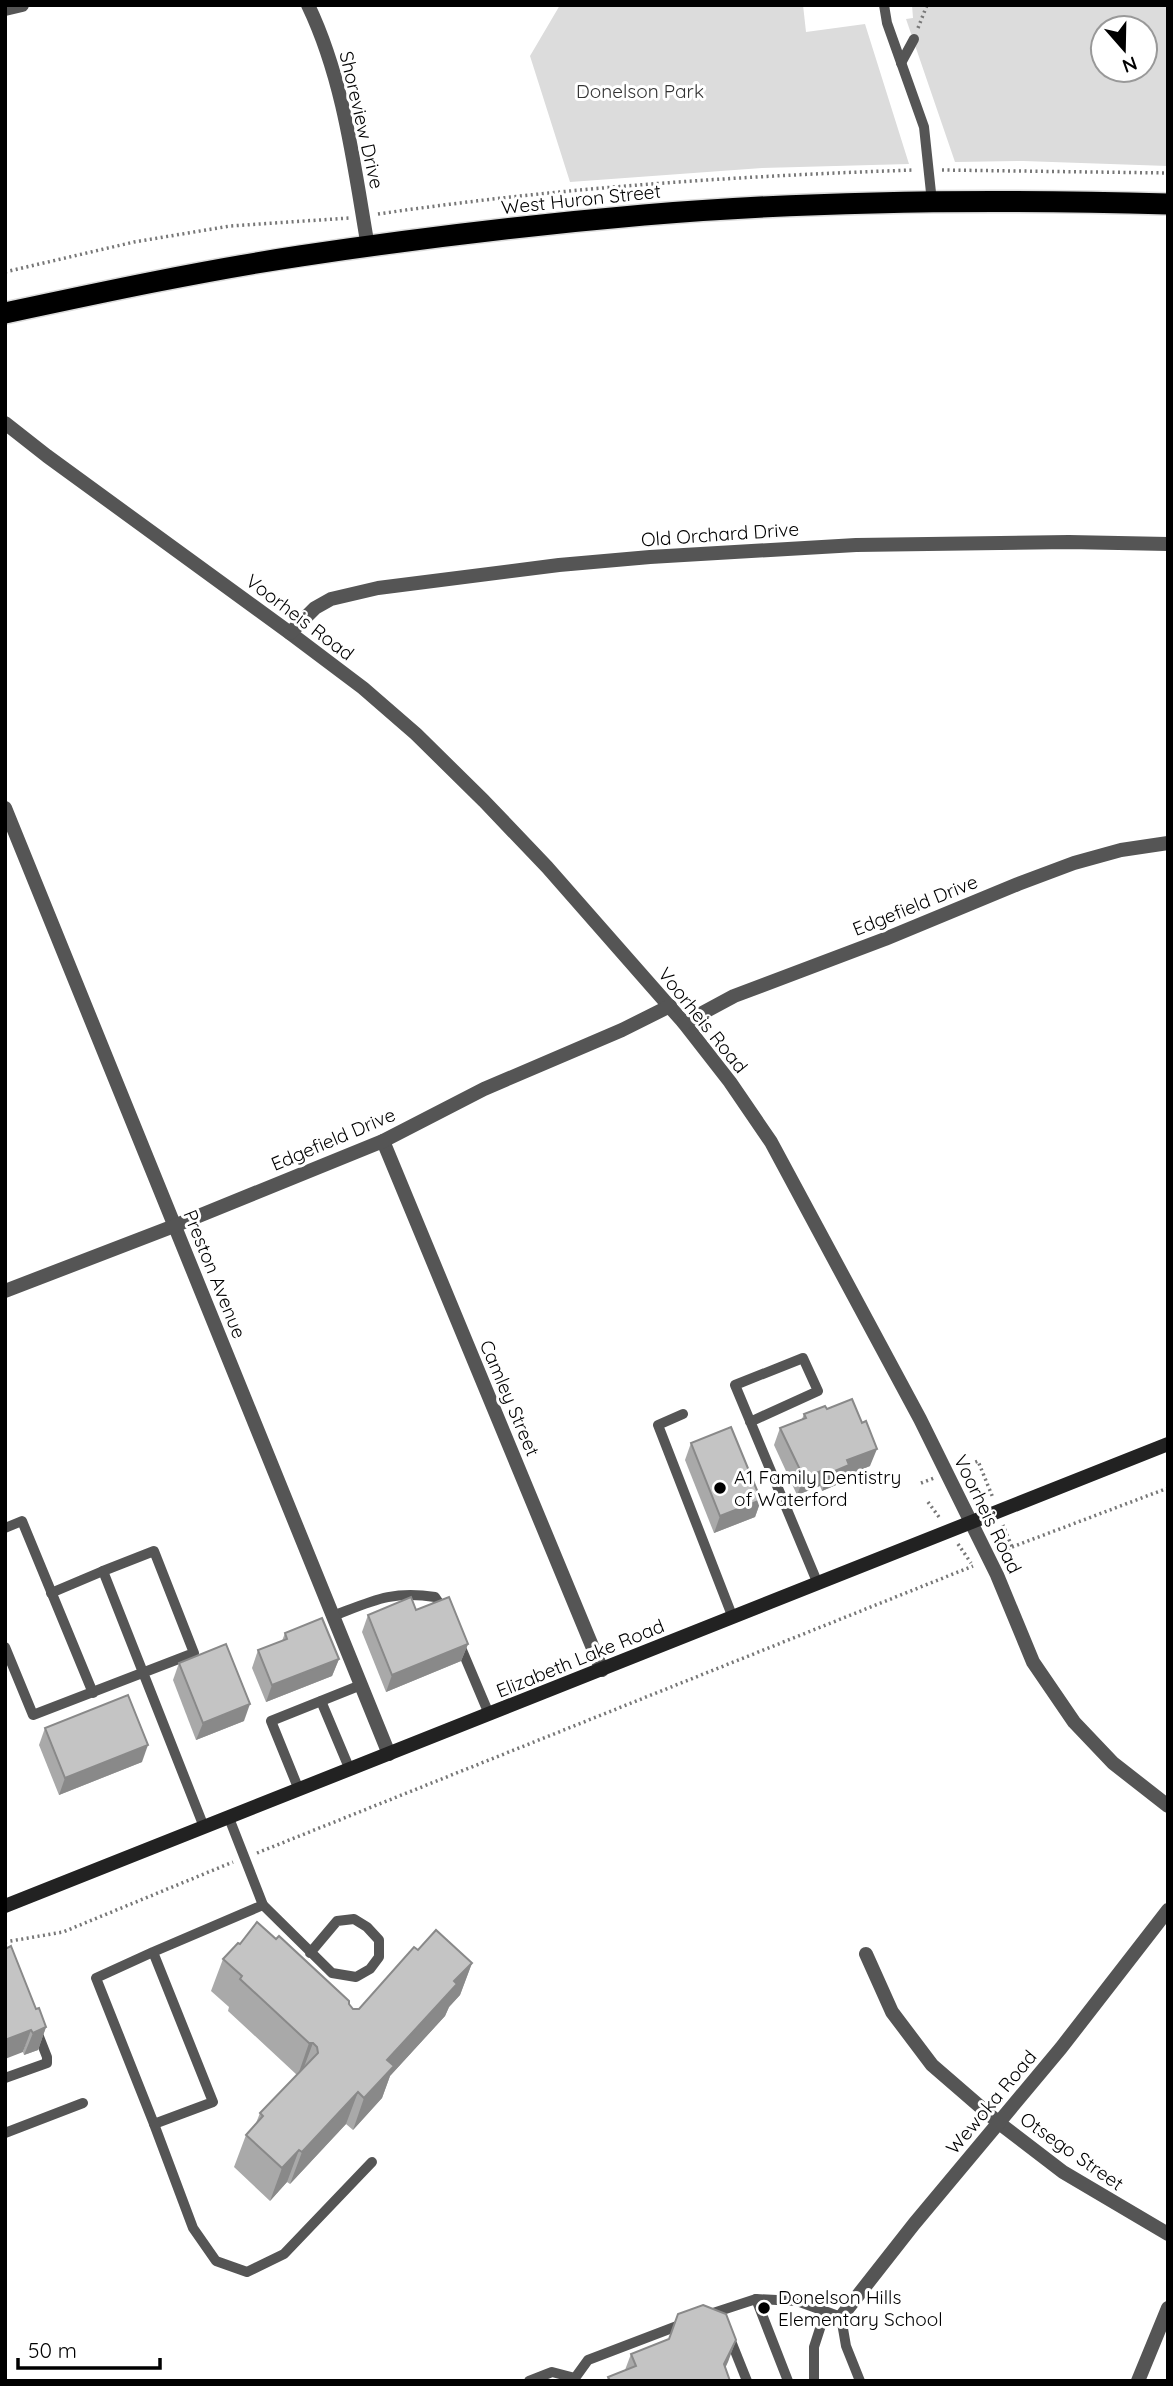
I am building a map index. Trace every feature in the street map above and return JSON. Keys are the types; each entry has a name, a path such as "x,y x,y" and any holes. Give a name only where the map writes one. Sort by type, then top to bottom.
{"highway":[{"name":"West Huron Street","path":"5,313 299,256 494,230 646,215 932,202 1168,204"}],"main road":[{"name":"Elizabeth Lake Road","path":"5,1906 1168,1444"}],"street":[{"path":"5,9 22,5"},
{"name":"Shoreview Drive","path":"307,5 331,64 342,107 368,247"},
{"name":"Voorheis Road","path":"5,423 290,633 362,688 416,734 484,800 547,867 670,1006 730,1082 771,1142 878,1339 971,1522 997,1575 1033,1662 1073,1722 1113,1763 1168,1806"},
{"name":"Old Orchard Drive","path":"290,633 315,608 331,599 378,588 559,565 856,545 1069,542 1168,544"},
{"name":"Preston Avenue","path":"5,808 389,1754"},
{"name":"Edgefield Drive","path":"684,1023 734,996 1074,863 1121,850 1168,843"},
{"name":"Edgefield Drive","path":"5,1292 383,1141 494,1084 622,1030 670,1006"},
{"name":"Camley Street","path":"383,1141 602,1670"},
{"name":"Wewoka Road","path":"841,2318 1168,1910"},
{"name":"Otsego Street","path":"866,1954 892,2012 932,2066 999,2123 1063,2172 1168,2234"},
{"path":"1138,2381 1168,2308"}],"lane":[{"path":"884,5 887,23 924,127 932,202"},
{"path":"901,63 914,39"},
{"path":"750,1422 818,1391 803,1358 735,1385 750,1422 818,1584"},
{"path":"683,1414 659,1425 733,1618"},
{"path":"5,1528 22,1521 93,1693"},
{"path":"5,1647 33,1715 194,1653 153,1550 51,1593"},
{"path":"103,1571 204,1828"},
{"path":"333,1616 382,1597 408,1593 435,1597 451,1625 489,1714"},
{"path":"299,1790 271,1721 361,1685"},
{"path":"321,1701 350,1770"},
{"path":"229,1818 263,1905 310,1953 332,1973 356,1976 370,1969 379,1957 379,1940 367,1927 354,1919 345,1920 337,1922 310,1953"},
{"path":"263,1905 96,1978 193,2228 216,2261 247,2272 284,2254 372,2162"},
{"path":"153,1952 213,2102 153,2124"},
{"path":"5,2078 47,2063 34,2022"},
{"path":"5,2133 83,2103"},
{"path":"529,2381 552,2372 575,2380 588,2360 756,2299 797,2301 841,2318 846,2346 860,2381"},
{"path":"756,2299 788,2381"},
{"path":"719,2311 747,2381"},
{"path":"814,2381 814,2347 825,2313"}],"path":[{"path":"914,39 928,5"},
{"path":"386,213 665,183 929,170 1168,173"},
{"path":"5,272 134,242 230,226 340,220"},
{"path":"1012,1547 1168,1489"},
{"path":"5,1942 63,1932 973,1566"}],"green space":[{"name":"Donelson Park","path":"560,5 803,5 806,32 865,24 909,164 762,168 570,182 530,56"},
{"path":"912,5 1168,5 1168,166 1023,161 955,162 906,19 913,18"}],"building":[{"path":"852,1399 862,1423 866,1421 877,1449 847,1460 849,1465 828,1474 826,1469 804,1478 780,1428 806,1418 804,1414"},
{"name":"A1 Family Dentistry of Waterford","path":"731,1427 761,1500 720,1516 691,1443"},
{"path":"411,1597 416,1610 449,1597 468,1644 392,1675 368,1615"},
{"path":"322,1618 339,1659 272,1685 258,1650 287,1639 285,1633"},
{"path":"226,1644 250,1704 203,1723 179,1663"},
{"path":"128,1695 148,1745 65,1778 45,1728"},
{"path":"257,1922 276,1939 279,1936 349,2001 353,2009 359,2009 414,1947 418,1950 436,1930 472,1963 454,1981 457,1984 387,2060 394,2066 364,2098 358,2092 302,2152 299,2150 282,2168 246,2135 263,2116 260,2113 318,2053 313,2043 309,2043 240,1979 242,1976 223,1959 240,1944"},
{"path":"11,1946 46,2027 5,2040 5,1949"},
{"path":"703,2305 726,2314 736,2340 724,2364 730,2381 610,2381 608,2377 636,2366 631,2354 669,2339 678,2314"}],"place":[{"name":"A1 Family Dentistry of Waterford","path":"720,1488"},
{"name":"Donelson Hills Elementary School","path":"764,2308"}]}
